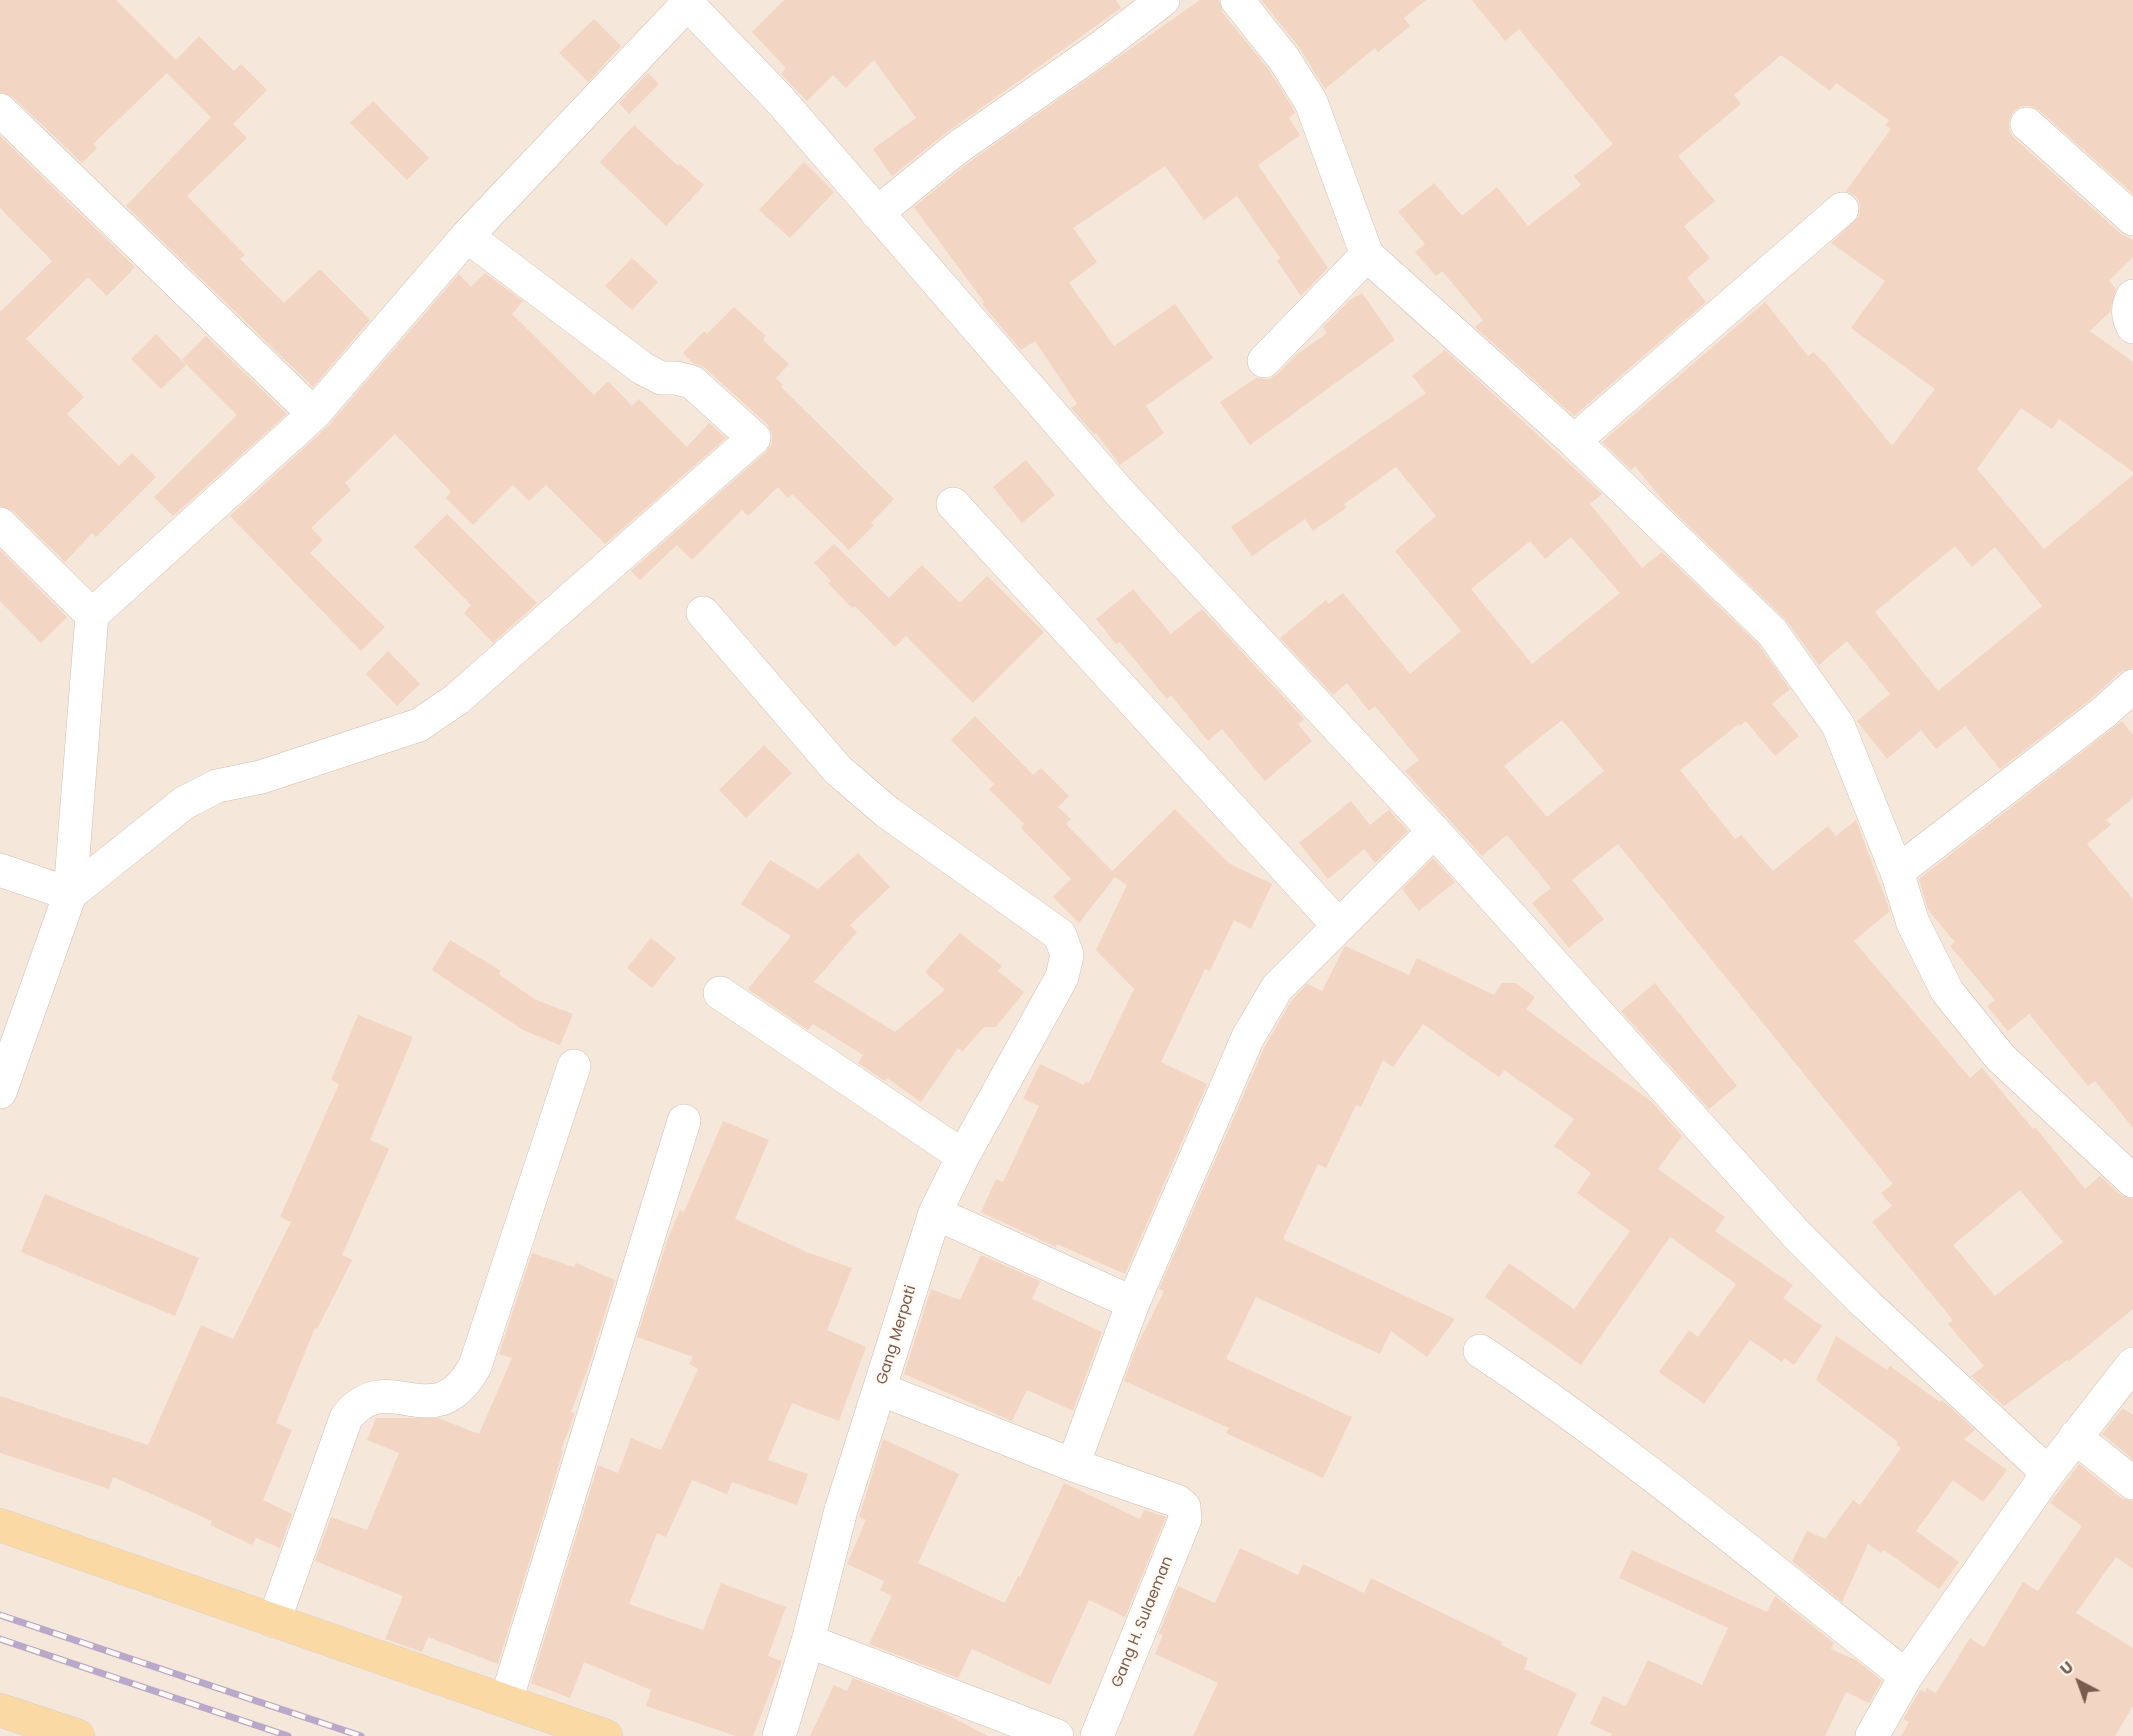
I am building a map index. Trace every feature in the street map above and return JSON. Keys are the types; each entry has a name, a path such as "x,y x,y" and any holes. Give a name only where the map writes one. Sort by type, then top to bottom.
{"main road":[{"path":"0,1525 606,1736"},
{"path":"0,1710 78,1736"}],"street":[{"path":"877,213 957,148 1100,48 1162,0"},
{"path":"1237,0 1284,59 1311,102 1367,255 1574,441 1772,632 1838,725 1897,873 1913,924 1947,991 2000,1057 2133,1181"},
{"path":"0,1092 70,894 92,615 314,414 467,236 687,1 780,100 1120,493 1434,831 1796,1233 1865,1303 2048,1473"},
{"path":"0,110 314,414"},
{"path":"2027,124 2133,219"},
{"path":"1574,441 1842,208"},
{"path":"70,894 184,803 217,786 261,777 419,725 457,699 753,438 692,382 676,378 661,378 642,368 467,236"},
{"path":"1264,361 1367,255"},
{"path":"2133,296 2128,306 2129,319 2133,327"},
{"path":"953,504 1338,925"},
{"path":"0,524 92,615"},
{"name":"Gang Merpati","path":"703,613 838,770 887,812 1060,935 1067,956 1062,977 963,1156 935,1213 841,1510 808,1641 778,1736"},
{"path":"1897,873 2103,713 2133,686"},
{"path":"880,1389 1073,1465 1132,1303 1248,1037 1277,988 1434,831"},
{"path":"0,870 70,894"},
{"path":"720,993 963,1156"},
{"path":"274,1621 346,1418 356,1404 373,1395 436,1402 450,1396 464,1384 474,1366 574,1066"},
{"path":"506,1701 684,1121"},
{"path":"935,1213 1132,1303"},
{"path":"1480,1351 1546,1395 1611,1444 1906,1676"},
{"path":"1872,1736 1906,1676 2048,1473 2133,1364"},
{"path":"2075,1437 2133,1483"},
{"name":"Gang H. Sulaeman","path":"1073,1465 1177,1501 1184,1507 1185,1519 1097,1736"},
{"path":"808,1641 1057,1736"}],"shaded area":[{"path":"0,0 2133,0 2133,1736 0,1736"}],"building":[{"path":"0,0 116,0 176,60 199,36 234,71 241,64 267,90 233,124 247,138 187,196 245,255 240,259 284,303 320,269 370,320 313,387 126,206 211,117 167,73 93,144 97,148 82,163 13,97 0,92"},
{"path":"784,0 1116,0 1121,8 946,133 892,176 873,149 916,118 874,60 846,88 833,75 807,101 781,74 786,68 752,32"},
{"path":"1200,0 1219,0 1222,12 1269,70 1294,110 1295,113 1289,118 1300,135 1258,165 1328,268 1301,296 1277,261 1280,258 1237,196 1204,220 1165,166 1073,228 1097,262 1069,283 1114,346 1175,304 1213,358 1146,406 1164,433 1120,465 1096,433 1094,434 1071,408 1077,404 1035,341 1021,350 982,304 984,302 914,207 968,163"},
{"path":"1261,0 1426,0 1404,18 1410,26 1378,52 1375,48 1325,89 1299,47"},
{"path":"1472,0 2133,0 2133,194 2039,110 2030,106 2021,106 2013,112 2009,121 2009,130 2014,138 2120,233 2133,240 2133,257 2109,281 2116,289 2110,312 2090,331 2133,362 2133,472 2059,419 2052,429 2021,408 1977,469 2044,549 2133,475 2133,668 2120,672 2091,699 2000,769 1965,726 1936,749 1921,730 1887,759 1857,721 1890,694 1847,641 1819,665 1785,619 1667,505 1635,466 1631,470 1602,442 1765,302 1808,356 1813,352 1825,363 1892,446 1935,389 1851,328 1885,281 1831,243 1859,216 1860,206 1857,197 1846,191 1891,129 1885,125 1889,120 1836,83 1830,91 1781,55 1734,95 1741,104 1678,156 1715,201 1684,226 1710,258 1687,278 1706,302 1574,416 1475,327 1483,320 1442,271 1436,276 1415,252 1425,244 1398,212 1434,183 1462,216 1497,187 1528,226 1581,185 1574,176 1613,144 1519,29 1505,41","holes":["1955,546 1972,567 1995,547 2042,606 1938,691 1875,612"]},
{"path":"594,19 621,46 588,82 559,53"},
{"path":"648,73 659,84 629,114 619,103"},
{"path":"373,101 429,158 407,180 350,123"},
{"path":"634,125 678,166 680,164 704,185 666,226 600,162"},
{"path":"0,136 135,267 107,296 88,277 26,339 84,397 67,414 119,466 132,453 156,477 96,537 92,533 65,562 13,511 0,506 0,312 52,261 0,208"},
{"path":"804,162 834,192 790,238 759,210"},
{"path":"632,258 658,282 632,310 605,286"},
{"path":"485,273 523,301 512,314 594,395 608,381 632,406 639,399 687,447 709,423 726,438 605,544 546,485 529,501 513,485 473,525 446,498 451,492 395,434 345,483 351,490 311,528 323,540 310,553 385,627 361,651 230,516 328,426 459,274 471,287"},
{"path":"1362,293 1395,340 1250,445 1220,402 1256,378 1269,379 1277,374 1296,355 1327,333 1323,327 1350,300"},
{"path":"734,307 766,336 763,340 789,364 776,378 783,385 781,387 894,499 871,523 874,525 849,550 792,494 788,498 778,487 748,516 742,510 692,560 677,545 640,580 631,571 766,452 772,444 772,434 767,424 705,368 693,363 683,353 704,331 707,334"},
{"path":"156,334 186,365 161,389 131,359"},
{"path":"206,336 287,414 173,516 154,497 237,415 182,360"},
{"path":"1445,350 1602,494 1590,504 1642,568 1662,552 1758,644 1790,689 1772,704 1799,736 1775,756 1746,721 1680,770 1735,839 1741,835 1773,871 1828,826 1836,836 1856,820 1890,911 1854,941 1970,1078 1982,1068 2033,1129 2035,1127 2085,1189 2100,1176 2121,1195 2133,1199 2133,1309 2068,1362 2067,1360 2004,1406 1971,1376 1984,1366 1948,1324 1953,1320 1872,1222 1892,1206 1881,1193 1893,1184 1618,844 1572,880 1604,919 1569,948 1532,903 1551,888 1507,835 1482,856 1405,771 1419,760 1375,706 1369,711 1347,683 1333,695 1280,638 1326,600 1329,604 1343,593 1410,674 1461,631 1395,551 1436,516 1396,467 1344,504 1346,508 1313,531 1305,519 1252,556 1231,527 1426,393 1412,376","holes":["1571,537 1620,593 1532,664 1471,589 1530,541 1545,559","1562,720 1604,771 1547,817 1504,766","2020,1190 2063,1242 1995,1296 1953,1245"]},
{"path":"1026,460 1055,495 1022,523 993,487"},
{"path":"447,514 537,603 493,643 464,613 471,605 414,547"},
{"path":"834,544 889,598 922,565 960,603 987,576 1044,632 973,703 906,636 895,647 855,606 852,608 828,583 831,581 814,563"},
{"path":"0,550 67,617 41,643 0,601"},
{"path":"1133,589 1171,634 1202,609 1304,719 1298,724 1312,741 1265,781 1222,729 1208,741 1171,695 1167,699 1120,642 1116,644 1096,619"},
{"path":"388,651 420,684 397,706 366,674"},
{"path":"975,716 1033,775 1041,768 1069,796 1058,807 1071,819 1066,824 1112,871 1175,809 1230,864 1272,884 1251,929 1234,920 1210,971 1205,969 1161,1062 1207,1084 1125,1274 1057,1244 1056,1247 981,1212 996,1179 1003,1182 1039,1106 1023,1099 1040,1064 1084,1085 1085,1082 1089,1083 1134,989 1096,950 1127,885 1115,877 1079,923 1053,897 1071,879 1021,828 1024,824 989,789 994,784 951,740"},
{"path":"2122,721 2133,735 2133,798 2106,820 2111,825 2087,844 2133,899 2133,1128 2095,1081 2088,1086 2029,1014 2008,1031 1987,1006 1995,1000 1950,946 1955,942 1928,910 1919,879"},
{"path":"764,745 792,773 746,818 719,790"},
{"path":"1351,801 1370,825 1389,810 1408,831 1375,863 1364,849 1328,879 1299,843"},
{"path":"858,853 890,887 850,925 857,932 814,982 895,1032 945,990 925,972 960,933 1002,966 998,971 1024,992 996,1027 984,1027 962,1052 958,1048 921,1102 887,1078 885,1081 858,1063 863,1055 813,1024 808,1030 748,989 791,936 741,904 770,860 818,889"},
{"path":"1433,858 1455,882 1419,911 1402,889"},
{"path":"651,938 676,958 652,988 627,968"},
{"path":"450,940 501,971 499,974 534,999 573,1014 560,1045 523,1030 432,970"},
{"path":"1345,946 1409,975 1417,958 1494,995 1502,983 1515,983 1535,997 1526,1009 1652,1102 1682,1136 1658,1169 1725,1217 1715,1231 1793,1285 1783,1298 1822,1326 1794,1365 1784,1358 1782,1362 1750,1340 1704,1404 1659,1372 1689,1330 1698,1337 1736,1284 1670,1237 1581,1365 1485,1297 1509,1263 1574,1309 1630,1231 1577,1193 1591,1173 1554,1146 1574,1119 1504,1070 1499,1077 1423,1024 1393,1067 1383,1060 1361,1107 1356,1105 1326,1168 1318,1164 1283,1239 1455,1319 1427,1357 1391,1331 1380,1354 1256,1297 1226,1359 1352,1417 1323,1478 1226,1433 1229,1428 1124,1381 1136,1348 1164,1291 1159,1289 1265,1046 1292,1000 1307,984 1322,991"},
{"path":"1655,983 1737,1086 1709,1109 1621,1011"},
{"path":"358,1015 413,1037 370,1140 389,1149 342,1255 352,1260 317,1329 315,1328 276,1423 292,1430 263,1500 292,1514 280,1548 256,1538 252,1545 210,1525 212,1521 113,1477 109,1489 0,1453 0,1396 148,1445 201,1325 233,1339 291,1222 280,1217 339,1084 331,1080"},
{"path":"723,1121 769,1140 735,1219 809,1253 852,1268 827,1330 866,1347 839,1421 792,1403 768,1460 808,1474 797,1505 732,1482 727,1494 692,1480 666,1537 657,1533 629,1604 703,1630 721,1583 786,1607 768,1656 782,1661 753,1736 736,1736 646,1706 651,1690 584,1662 570,1698 531,1683 598,1465 618,1473 631,1438 661,1450 698,1369 689,1364 693,1357 637,1337 667,1241 680,1210 684,1212"},
{"path":"45,1194 199,1258 175,1316 21,1252"},
{"path":"532,1253 574,1267 576,1263 615,1280 589,1365 571,1412 575,1413 561,1450 563,1451 498,1664 428,1637 422,1652 385,1639 403,1596 315,1561 331,1517 367,1530 399,1453 367,1440 376,1418 438,1418 479,1434 512,1358 499,1354"},
{"path":"981,1255 1040,1281 1032,1299 1102,1332 1073,1411 1027,1390 1012,1421 904,1374 931,1289 960,1300"},
{"path":"1836,1336 1887,1370 1890,1366 1940,1402 1942,1400 1975,1430 1964,1439 2007,1470 1983,1502 1953,1480 1916,1531 1959,1562 1939,1589 1884,1550 1881,1553 1868,1544 1842,1602 1792,1561 1807,1531 1825,1539 1853,1500 1860,1505 1901,1448 1896,1445 1898,1442 1816,1380"},
{"path":"2123,1408 2133,1415 2133,1459 2102,1434"},
{"path":"883,1439 959,1474 918,1563 1005,1603 1018,1576 1020,1577 1064,1483 1140,1519 1144,1510 1166,1517 1125,1617 1089,1600 1050,1685 972,1649 958,1678 869,1644 892,1596 880,1590 884,1581 847,1564 866,1520 859,1517"},
{"path":"2079,1464 2121,1498 2133,1501 2133,1569 2116,1557 2076,1613 2133,1648 2133,1706 2115,1736 1901,1736 1909,1722 1903,1719 1920,1690 1925,1692 1927,1688 1936,1693 1970,1638 1984,1647 2023,1582 2038,1591 2082,1526 2050,1503"},
{"path":"1240,1548 1298,1575 1303,1564 1364,1593 1371,1578 1502,1642 1501,1645 1528,1658 1524,1669 1577,1693 1557,1736 1193,1736 1218,1683 1155,1654 1163,1635 1159,1633 1178,1586 1215,1603"},
{"path":"1632,1550 1767,1612 1775,1596 1834,1643 1831,1649 1856,1660 1882,1681 1869,1703 1846,1692 1825,1736 1611,1736 1612,1734 1590,1724 1603,1696 1626,1706 1648,1660 1702,1685 1728,1628 1619,1578"},
{"path":"853,1678 942,1712 988,1736 810,1736 834,1685 847,1691"}],"railway":[{"path":"0,1615 361,1736"},
{"path":"0,1639 288,1736"}]}
